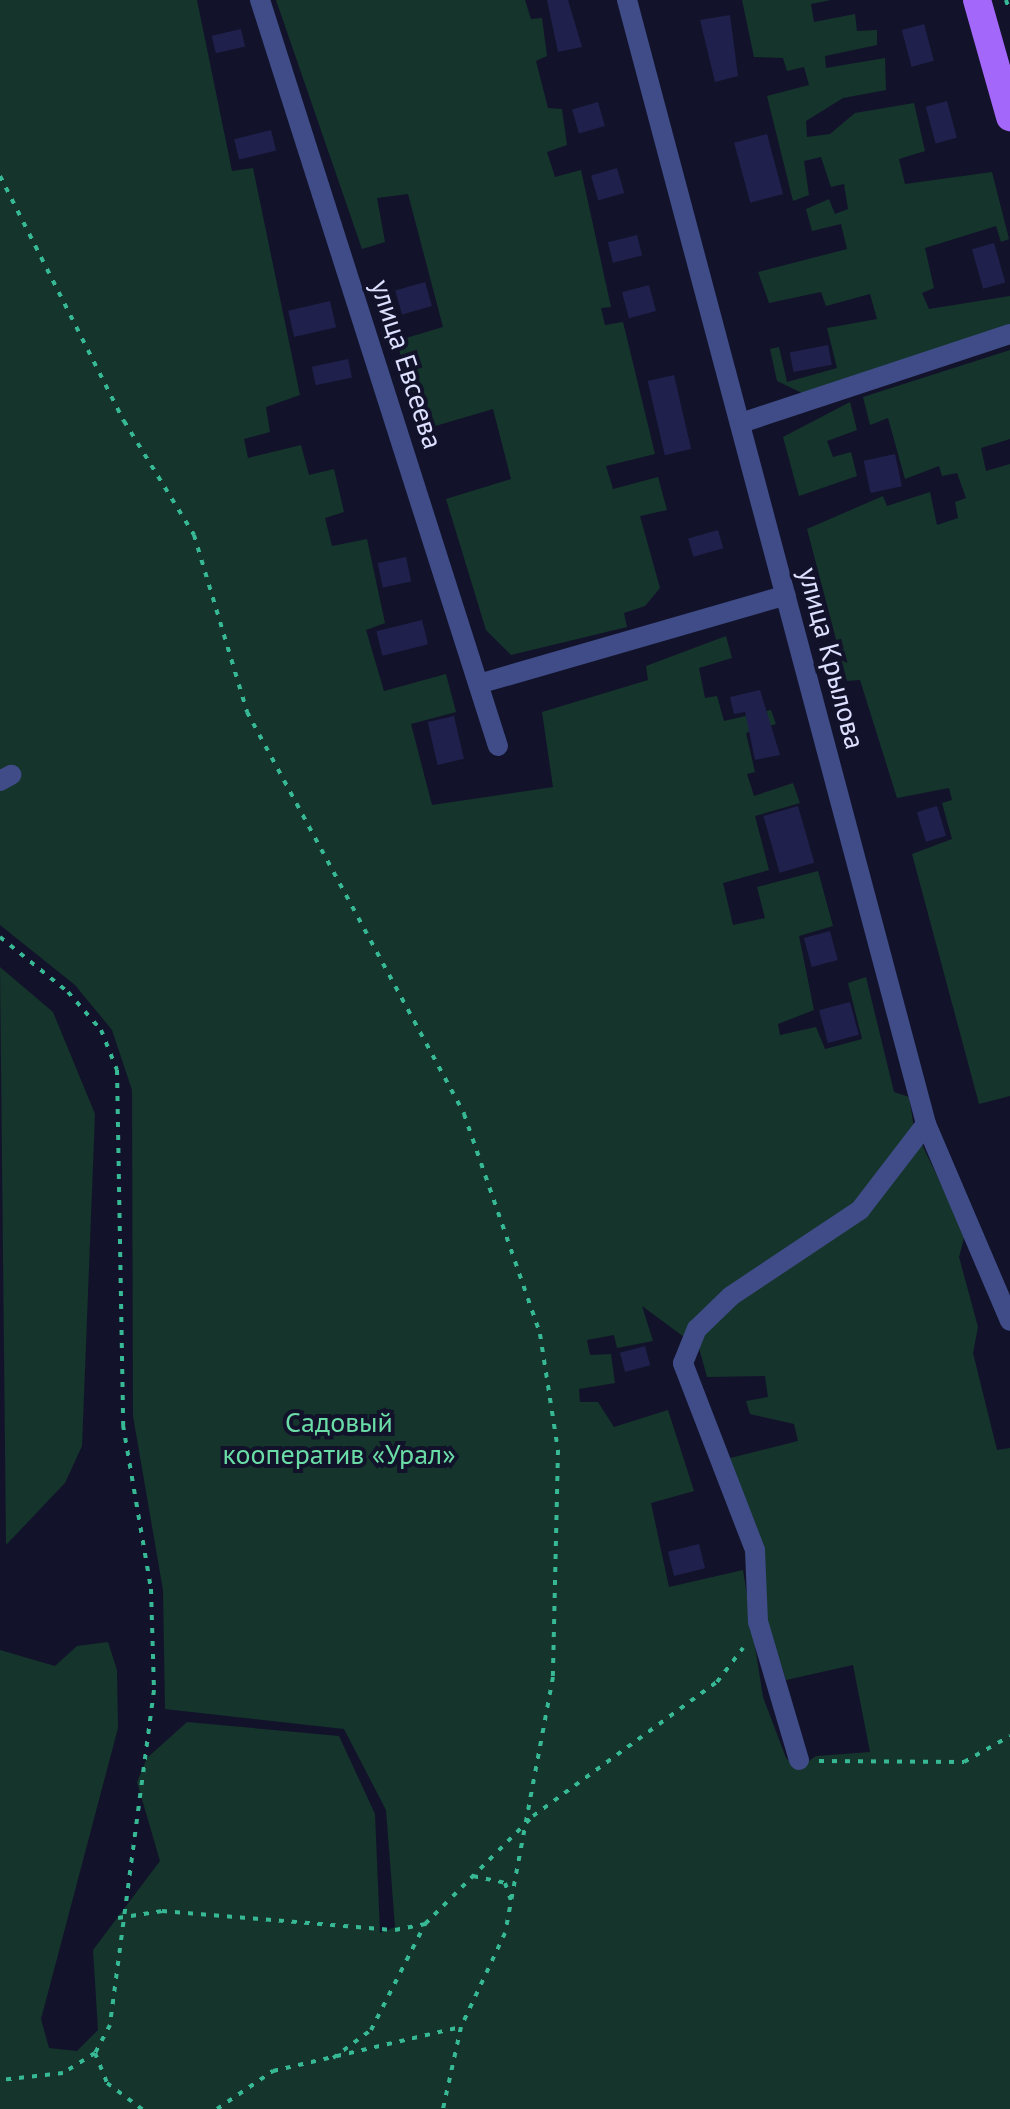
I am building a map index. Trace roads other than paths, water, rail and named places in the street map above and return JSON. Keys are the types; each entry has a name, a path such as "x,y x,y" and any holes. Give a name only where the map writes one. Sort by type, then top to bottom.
{"main road":[{"path":"977,0 1010,117"}],"street":[{"name":"улица Евсеева","path":"260,0 482,682 498,746"},
{"name":"улица Крылова","path":"627,0 744,422 926,1124 1010,1320"},
{"path":"744,422 1010,334"},
{"path":"482,682 786,595"},
{"path":"799,1760 758,1622 756,1550 683,1363 697,1329 860,1210 926,1124"}],"park label":[{"name":"Садовый кооператив «Урал»","path":"339,1438"}]}
